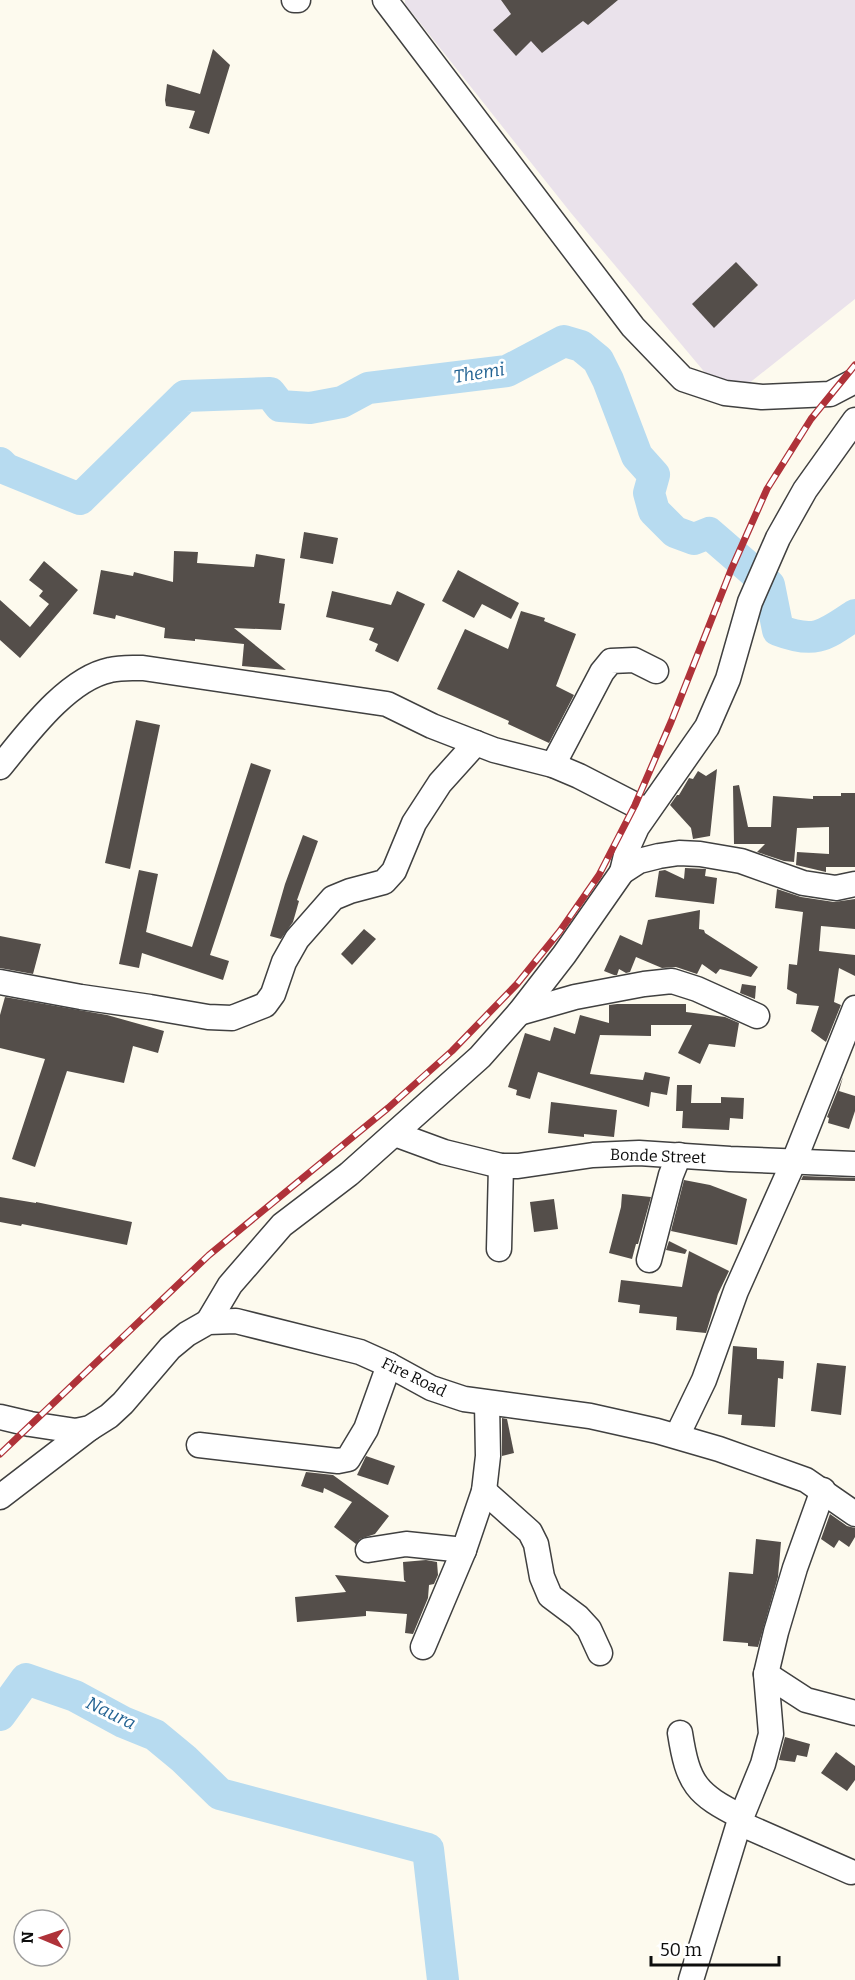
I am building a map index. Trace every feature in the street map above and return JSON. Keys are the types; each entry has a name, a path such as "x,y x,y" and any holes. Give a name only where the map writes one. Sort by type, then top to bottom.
{"street":[{"path":"385,0 633,327 683,379 725,393 762,397 830,394 855,381"},
{"path":"0,1497 109,1416 123,1403 170,1348 187,1334 208,1322 230,1285 282,1225 335,1185 395,1134 480,1057 519,1013 582,930 621,872 637,827 708,727 728,679 750,602 778,538 805,490 855,420"},
{"path":"553,765 602,672 611,661 634,660 656,671"},
{"path":"0,767 40,718 82,682 95,674 112,669 143,668 387,704 432,726 494,750 553,765 647,812"},
{"path":"0,982 208,1017 232,1018 265,1005 273,994 284,962 297,939 333,898 384,882 394,871 414,823 440,783 476,743"},
{"path":"621,872 649,858 679,853 700,854 741,861 803,883 836,888 855,884"},
{"path":"519,1013 574,998 644,984 672,981 697,989 757,1016"},
{"path":"677,1436 704,1380 736,1291 794,1161 855,1008"},
{"name":"Bonde Street","path":"395,1134 444,1152 501,1166 617,1153 855,1164"},
{"path":"649,1260 671,1175 679,1155"},
{"path":"499,1249 501,1166"},
{"name":"Fire Road","path":"208,1322 236,1321 252,1324 360,1352 431,1388 464,1400 590,1416 677,1436 796,1476 823,1490 855,1514"},
{"path":"199,1445 338,1461 348,1459 366,1429 389,1365"},
{"path":"423,1647 464,1550 484,1491 488,1456 487,1402"},
{"path":"0,1417 76,1431 90,1428"},
{"path":"691,1980 741,1820 764,1764 771,1734 766,1674 795,1568 823,1490"},
{"path":"484,1491 530,1532 536,1544 542,1577 550,1596 579,1617 589,1629 600,1653"},
{"path":"368,1550 406,1544 464,1550"},
{"path":"766,1674 806,1700 855,1713"},
{"path":"680,1733 683,1753 696,1785 705,1797 741,1820 851,1872"}],"shaded area":[{"path":"405,0 855,0 855,299 728,400 571,213 405,4"}],"building":[{"path":"501,0 618,0 588,25 583,21 542,53 531,41 516,56 493,30 511,14"},
{"path":"213,49 230,65 209,134 189,128 195,111 166,106 165,100 167,84 200,94"},
{"path":"736,262 758,285 714,328 692,304"},
{"path":"304,532 338,538 333,564 300,558"},
{"path":"174,551 198,552 197,563 254,567 256,554 285,559 279,603 285,604 281,630 234,628 286,670 242,666 244,644 164,638 165,628 116,615 115,619 93,614 101,570 133,576 134,572 173,582"},
{"path":"44,561 78,590 20,658 0,640 0,600 30,627 49,604 39,596 43,591 29,580"},
{"path":"458,570 519,603 511,619 482,604 474,618 442,601"},
{"path":"332,591 391,605 397,591 425,604 398,662 375,651 378,644 369,640 374,628 326,617"},
{"path":"521,611 545,618 544,621 576,634 556,686 574,695 549,743 508,724 509,721 437,689 465,629 508,649"},
{"path":"136,720 160,725 130,869 105,863"},
{"path":"251,763 271,770 210,955 229,961 223,980 142,953 139,968 119,964 139,870 158,874 146,932 192,947"},
{"path":"717,769 710,836 693,839 691,828 670,805 689,778 693,779 698,771 706,776"},
{"path":"739,785 748,827 771,827 773,796 813,799 813,796 841,796 841,793 855,793 855,867 826,867 826,872 796,865 797,852 829,854 829,827 797,828 794,862 757,852 765,844 734,844 733,786"},
{"path":"303,835 318,841 297,900 299,901 293,922 281,939 270,936 285,884"},
{"path":"685,868 706,869 705,876 717,878 714,904 655,897 659,871 665,870 684,879"},
{"path":"777,889 801,897 834,902 855,899 855,929 821,926 819,951 855,955 855,976 839,968 834,1002 841,1005 826,1042 811,1031 819,1006 796,1004 797,994 787,989 789,964 797,965 803,912 775,908"},
{"path":"700,910 699,929 704,930 705,933 758,967 751,977 720,969 716,974 702,964 697,974 676,967 662,968 636,957 630,972 626,973 619,969 617,975 614,975 604,971 620,935 642,945 648,920"},
{"path":"364,929 376,939 352,965 341,954"},
{"path":"0,936 41,944 33,974 0,968"},
{"path":"742,984 756,986 755,999 740,993"},
{"path":"5,997 107,1015 164,1031 158,1053 133,1046 124,1083 67,1071 35,1167 12,1159 45,1059 0,1048 0,1015"},
{"path":"686,1004 686,1012 725,1017 739,1023 735,1047 709,1044 700,1064 678,1053 692,1025 651,1025 651,1036 600,1035 590,1074 643,1080 645,1072 670,1077 667,1095 651,1092 649,1107 538,1072 530,1099 516,1095 517,1090 508,1087 525,1033 550,1041 554,1027 575,1034 580,1015 609,1023 609,1005"},
{"path":"843,1077 839,1091 855,1096 855,1111 849,1129 828,1123 829,1118 827,1117"},
{"path":"677,1085 692,1085 691,1103 721,1103 721,1097 744,1098 743,1119 730,1118 729,1130 682,1128 683,1111 676,1111"},
{"path":"551,1102 617,1110 614,1137 584,1134 584,1137 548,1133"},
{"path":"803,1176 855,1178 855,1181 801,1180"},
{"path":"684,1180 710,1185 747,1199 737,1245 671,1231"},
{"path":"622,1194 651,1197 632,1259 609,1253 621,1207"},
{"path":"0,1197 132,1222 127,1245 22,1224 21,1226 0,1222"},
{"path":"554,1199 558,1229 534,1232 530,1202"},
{"path":"669,1241 687,1250 685,1254 666,1250"},
{"path":"689,1251 729,1271 718,1294 706,1333 676,1330 677,1317 639,1313 640,1305 618,1302 621,1280 682,1287"},
{"path":"733,1346 757,1348 757,1359 784,1361 783,1379 778,1378 775,1427 741,1425 742,1415 728,1414"},
{"path":"817,1363 846,1366 841,1415 811,1411"},
{"path":"502,1418 507,1419 514,1453 502,1456"},
{"path":"366,1456 395,1466 388,1485 357,1475"},
{"path":"306,1472 333,1475 389,1516 375,1534 360,1539 356,1544 334,1527 352,1502 324,1488 323,1493 301,1486"},
{"path":"830,1514 847,1526 855,1528 855,1537 849,1547 839,1540 834,1548 821,1539"},
{"path":"756,1539 781,1542 778,1577 758,1647 748,1646 748,1643 723,1641 729,1572 753,1574"},
{"path":"426,1560 437,1562 438,1575 434,1584 429,1585 428,1598 413,1634 405,1633 407,1614 366,1611 366,1616 297,1622 295,1597 346,1592 335,1575 406,1582 403,1562"},
{"path":"785,1737 810,1744 807,1757 797,1755 795,1762 779,1760"},
{"path":"836,1752 855,1766 855,1780 847,1791 821,1773"}],"waterway":[{"name":"Themi","path":"0,463 6,469 80,499 185,396 270,393 280,406 310,408 342,402 368,388 507,371 564,341 581,346 598,360 637,456 654,475 649,493 654,511 675,532 694,539 709,533 769,585 778,630 801,637 819,636 855,615"},
{"name":"Naura","path":"0,1715 26,1679 75,1696 123,1722 155,1735 220,1794 428,1849 443,1980"}],"railway":[{"path":"0,1454 209,1255 388,1108 452,1051 517,984 560,931 599,875 635,805 671,722 731,570 767,489 811,419 855,365"}]}
